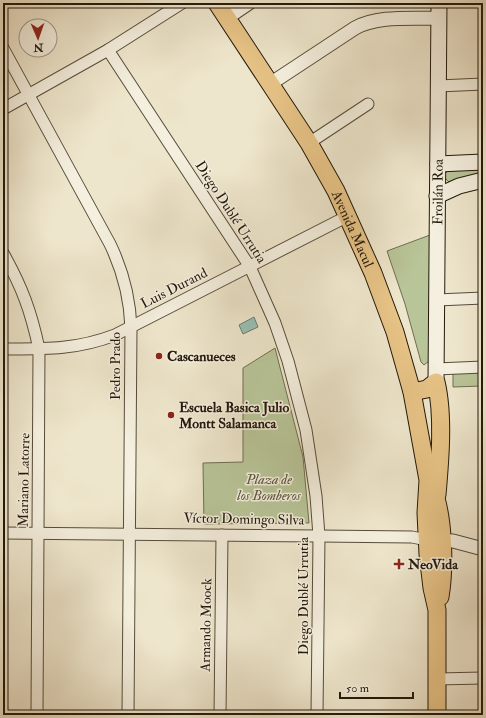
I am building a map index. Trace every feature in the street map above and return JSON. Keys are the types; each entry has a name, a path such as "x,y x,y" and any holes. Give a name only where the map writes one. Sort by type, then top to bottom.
{"main road":[{"name":"Avenida Macul","path":"217,3 309,143 348,216 361,244 395,332 412,392 428,480 436,499 432,582 437,610 436,715"},
{"name":"Froilán Roa","path":"436,376 439,3"},
{"path":"438,164 483,162"},
{"path":"437,196 459,186 483,180"},
{"path":"412,392 427,389 436,376"},
{"path":"436,376 440,402 440,449 436,499"},
{"name":"Avenida Macul","path":"428,480 426,501 435,540"}],"street":[{"path":"3,109 108,50 182,3"},
{"path":"227,18 249,3"},
{"path":"270,84 361,24 375,20 438,18"},
{"name":"Pedro Prado","path":"3,48 115,255 128,295 131,328 128,715"},
{"name":"Diego Dublé Urrutia","path":"108,50 250,266 282,342 301,408 314,474 319,536 317,715"},
{"path":"438,86 483,84"},
{"path":"309,143 368,104"},
{"name":"Luis Durand","path":"3,349 73,347 88,344 115,335 348,216"},
{"name":"Mariano Latorre","path":"3,253 24,293 39,349 37,715"},
{"path":"437,300 483,298"},
{"path":"436,376 483,367"},
{"name":"Víctor Domingo Silva","path":"3,533 412,538 459,542 475,548 483,549"},
{"name":"Armando Moock","path":"220,715 222,535"},
{"path":"437,679 483,678"}],"green space":[{"path":"483,166 483,174 455,182 449,182 445,178 445,174 451,168"},
{"path":"430,235 429,361 424,365 421,362 405,304 387,251"},
{"name":"Plaza de los Bomberos","path":"275,348 303,457 309,523 204,524 203,463 243,462 243,368"},
{"path":"483,369 483,386 453,387 453,371"}],"water":[{"path":"254,317 258,327 243,334 239,325"}],"place":[{"name":"Cascanueces","path":"159,356"},
{"name":"Escuela Basica Julio Montt Salamanca","path":"171,415"},
{"name":"NeoVida","path":"399,564"}]}
